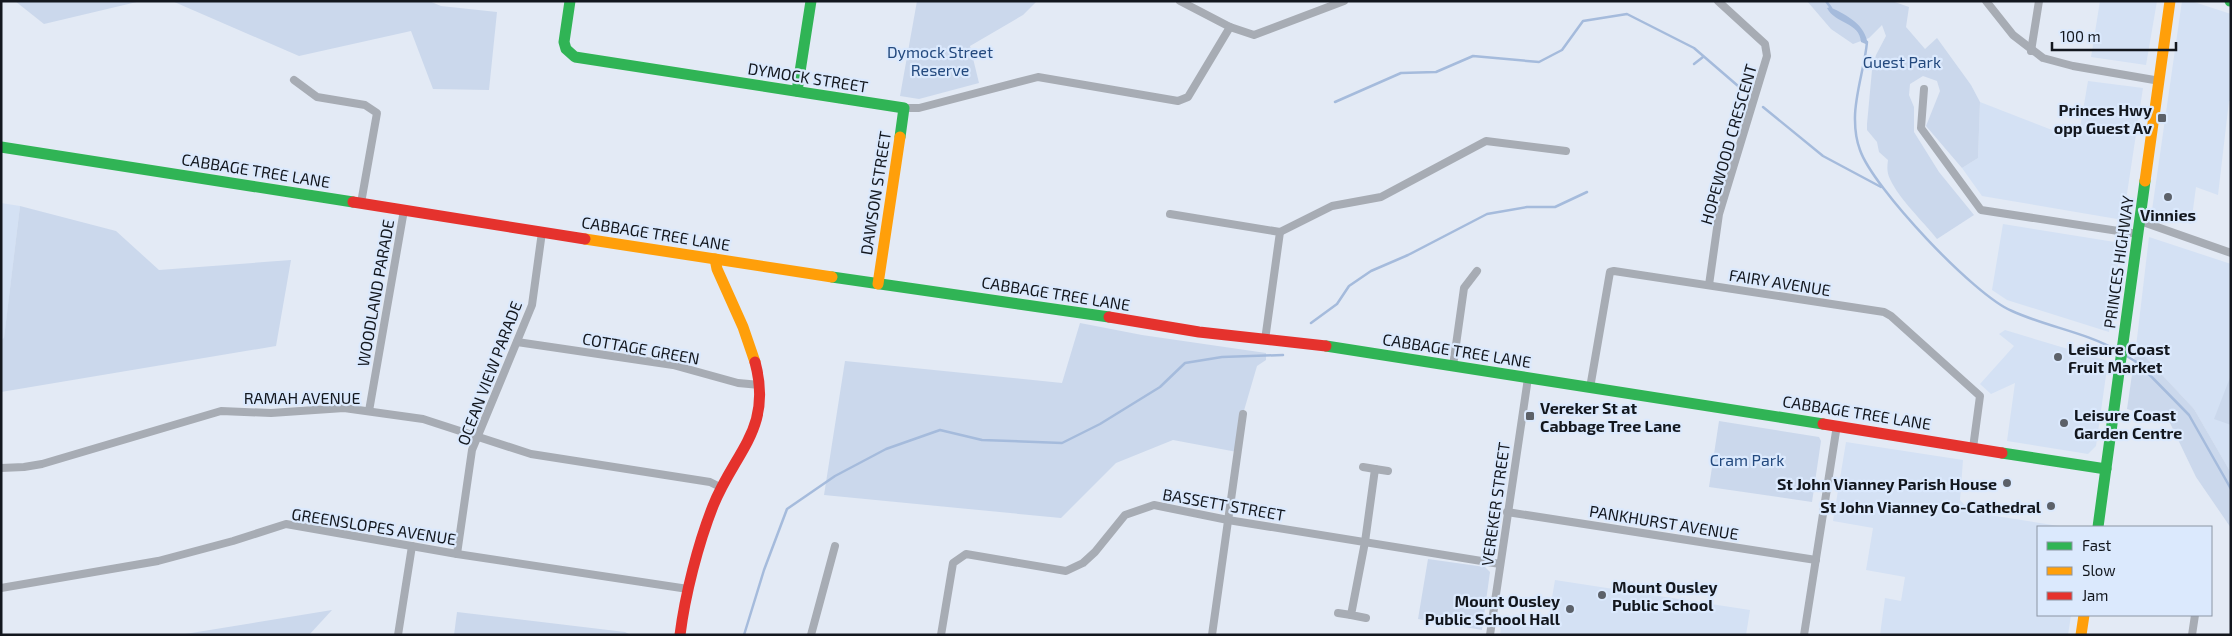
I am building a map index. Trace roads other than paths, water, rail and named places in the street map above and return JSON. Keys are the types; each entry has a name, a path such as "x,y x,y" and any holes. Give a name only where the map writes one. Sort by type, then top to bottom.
{"main road":[{"name":"DYMOCK STREET","path":"570,1 564,42 566,49 575,57 904,108"},
{"path":"797,91 811,1"},
{"name":"PRINCES HIGHWAY","path":"2098,526 2170,1"},
{"name":"DAWSON STREET","path":"878,284 904,108"},
{"name":"CABBAGE TREE LANE","path":"1,147 878,284 1082,312 1199,332 1327,346 1837,425 2106,469"},
{"path":"680,635 688,589 715,501 754,432 759,417 760,385 756,362 717,269 715,259"},
{"path":"2081,635 2084,616"}],"street":[{"path":"1180,1 1230,27 1254,35 1344,1"},
{"name":"HOPEWOOD CRESCENT","path":"1709,285 1720,214 1767,56 1765,44 1718,1"},
{"path":"1986,1 2013,35 2031,51 2043,58 2057,63 2160,80"},
{"path":"2031,51 2039,1"},
{"name":"DYMOCK STREET","path":"904,108 919,108 1038,77 1178,102 1188,97 1230,27"},
{"path":"294,80 317,97 365,105 378,113 362,203"},
{"path":"1924,89 1920,128 1981,210 2138,234"},
{"path":"1170,214 1280,232 1332,206 1381,197 1486,140 1566,152"},
{"name":"WOODLAND PARADE","path":"369,411 404,210"},
{"path":"2140,221 2231,253"},
{"name":"OCEAN VIEW PARADE","path":"457,554 472,450 532,305 542,232"},
{"path":"1265,340 1280,232"},
{"path":"1452,366 1464,288 1477,271"},
{"name":"FAIRY AVENUE","path":"1590,388 1610,272 1614,271 1884,312 1891,316 1980,396 1974,448"},
{"name":"COTTAGE GREEN","path":"516,342 673,365 738,383 760,385"},
{"name":"VEREKER STREET","path":"1490,635 1528,378"},
{"name":"RAMAH AVENUE","path":"1,468 42,464 221,411 271,413 344,408 423,419 531,454 710,482 722,488"},
{"path":"1212,635 1243,414"},
{"path":"1804,635 1837,425"},
{"path":"1363,467 1388,471"},
{"path":"1351,615 1365,542 1375,470"},
{"name":"BASSETT STREET","path":"941,635 953,563 966,554 1066,571 1083,563 1125,515 1154,505 1228,520 1500,564"},
{"name":"PANKHURST AVENUE","path":"1508,512 1816,560"},
{"name":"GREENSLOPES AVENUE","path":"1,588 158,561 233,541 286,524 457,554 688,589"},
{"path":"398,635 412,546"},
{"path":"811,635 835,546"},
{"path":"1338,613 1366,618"},
{"path":"2192,635 2195,616"}],"water":[{"path":"1830,7 1849,17 1859,26 1868,45 1861,42 1860,35 1852,27 1831,13 1827,8"}],"waterway":[{"path":"1826,1 1831,8"},
{"path":"1335,102 1401,73 1436,72 1473,56 1539,62 1562,50 1583,21 1627,14 1694,48 1745,92"},
{"path":"1867,42 1855,111 1858,143 1869,167 1904,214 1974,285 1995,301 2025,317 2092,339 2118,351"},
{"path":"1694,64 1703,57"},
{"path":"1763,107 1823,156 1881,187"},
{"path":"1311,323 1337,304 1349,286 1371,271 1408,255 1487,214 1527,207 1555,207 1587,192"},
{"path":"744,635 764,570 787,509 835,476 886,449 940,430 982,440 1062,443 1100,424 1160,387 1185,363 1222,357 1283,355"},
{"path":"2125,355 2138,363 2189,415 2231,489"}],"place":[{"name":"Princes Hwy opp Guest Av","path":"2162,118"},
{"name":"Vinnies","path":"2168,197"},
{"name":"Leisure Coast Fruit Market","path":"2058,357"},
{"name":"Vereker St at Cabbage Tree Lane","path":"1530,416"},
{"name":"Leisure Coast Garden Centre","path":"2064,423"},
{"name":"St John Vianney Parish House","path":"2007,483"},
{"name":"St John Vianney Co-Cathedral","path":"2051,506"},
{"name":"Mount Ousley Public School","path":"1602,595"},
{"name":"Mount Ousley Public School Hall","path":"1570,609"}],"park label":[{"name":"Dymock Street Reserve","path":"940,60"},
{"name":"Guest Park","path":"1902,61"},
{"name":"Cram Park","path":"1747,459"}]}
